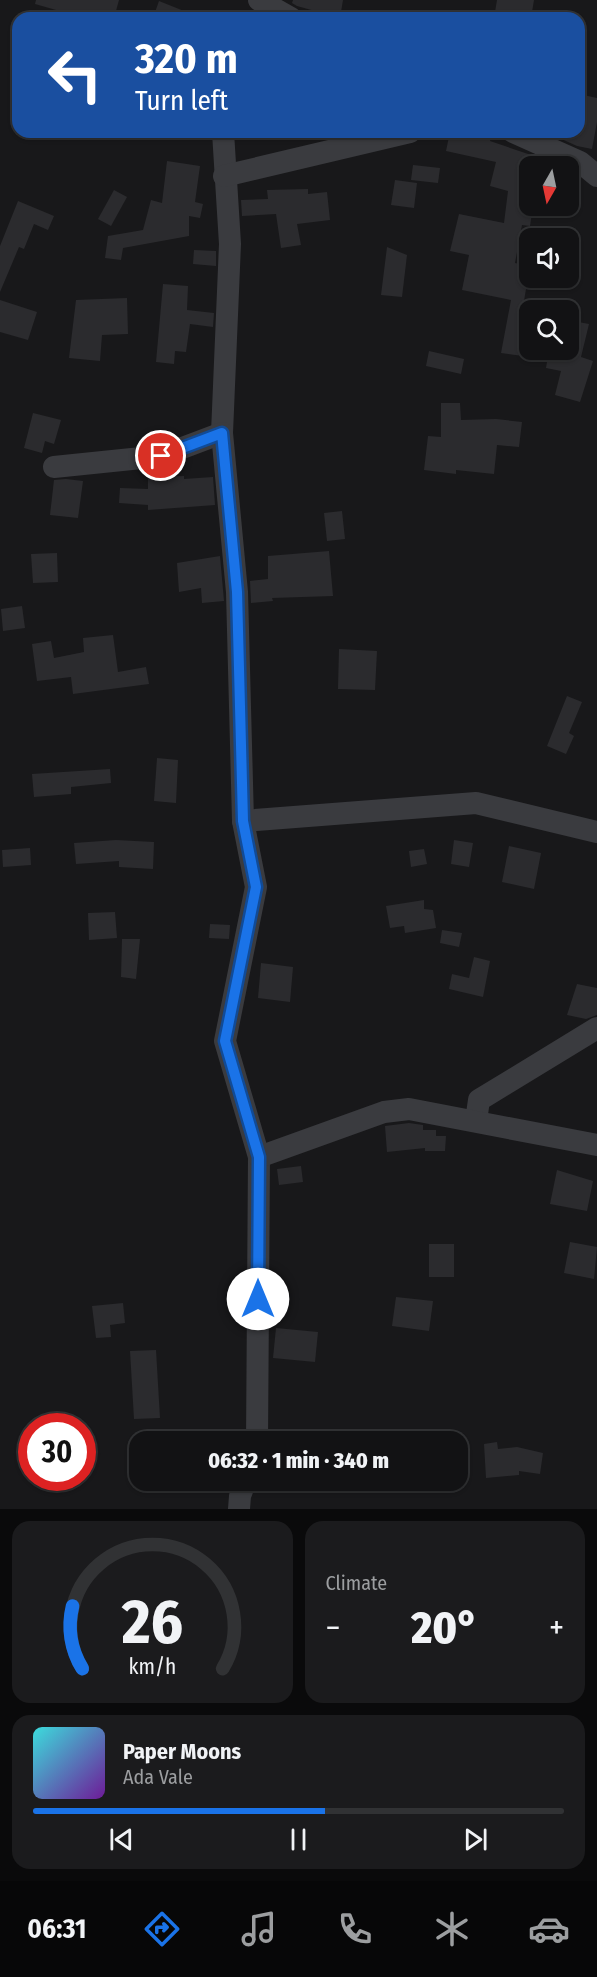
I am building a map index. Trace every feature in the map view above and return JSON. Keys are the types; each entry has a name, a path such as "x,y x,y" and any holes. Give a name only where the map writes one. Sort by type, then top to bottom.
{"street":[{"path":"260,5 277,12"},
{"path":"222,138 230,244 222,433 237,592 243,821 256,887 225,1041 259,1157 257,1431"},
{"path":"224,176 385,138"},
{"path":"530,138 588,159 597,176"},
{"path":"54,467 161,456 222,433"},
{"path":"243,821 476,803 597,832"},
{"path":"476,1121 479,1100 597,1028"},
{"path":"259,1157 384,1112 409,1109 597,1145"},
{"path":"239,1509 242,1491"}],"building":[{"path":"36,0 119,0 116,12 63,12 35,4"},
{"path":"293,0 343,0 341,12 318,12 292,3"},
{"path":"497,0 534,0 532,12 495,12"},
{"path":"159,1 186,12 155,12"},
{"path":"585,95 597,98 597,122 592,149 577,146 559,138 585,138"},
{"path":"449,138 491,138 490,141 534,156 519,156 519,216 532,216 530,226 522,225 519,228 515,263 519,264 519,288 526,288 524,300 519,300 519,355 501,353 511,300 462,290 469,255 450,251 459,214 504,223 508,191 490,186 496,162 446,151"},
{"path":"167,161 200,166 195,202 203,204 200,218 189,216 189,236 123,248 121,260 105,258 108,236 143,230 151,200 162,203"},
{"path":"413,165 440,168 438,183 411,180"},
{"path":"395,180 417,183 414,208 391,205"},
{"path":"308,189 308,194 327,192 330,220 297,224 301,245 281,248 276,214 242,216 241,200 268,199 267,190"},
{"path":"114,190 127,197 111,226 98,219"},
{"path":"18,201 54,216 48,230 34,224 24,249 19,247 0,292 0,246"},
{"path":"387,247 407,255 402,297 381,295"},
{"path":"194,250 216,251 216,266 193,264"},
{"path":"163,284 188,286 187,310 214,313 213,327 190,324 186,352 175,351 174,364 156,362"},
{"path":"127,298 128,334 102,335 100,361 69,358 76,300"},
{"path":"0,300 37,312 28,340 0,332"},
{"path":"579,322 589,324 581,357 593,361 580,402 555,395 561,371 546,368 547,360 579,360"},
{"path":"429,351 464,359 461,374 426,366"},
{"path":"441,403 460,403 461,420 496,419 522,422 519,447 497,445 494,474 456,470 456,474 424,470 428,436 441,437"},
{"path":"33,413 61,420 54,444 45,441 42,453 24,448"},
{"path":"184,476 184,479 213,477 215,505 148,510 148,505 119,503 120,488 148,489 148,477"},
{"path":"54,480 83,481 78,518 50,515"},
{"path":"342,511 345,539 327,541 324,513"},
{"path":"329,551 333,596 272,598 273,601 251,603 250,581 268,579 268,556"},
{"path":"57,553 58,582 33,583 31,554"},
{"path":"220,556 224,601 202,603 201,588 179,592 177,563"},
{"path":"22,606 25,628 3,631 1,609"},
{"path":"113,635 118,672 146,667 149,684 73,694 71,677 37,681 32,644 51,641 54,658 84,652 83,638"},
{"path":"339,649 377,651 375,690 338,689"},
{"path":"567,696 582,702 569,733 574,736 566,754 547,746"},
{"path":"157,758 178,760 176,803 154,801"},
{"path":"110,769 111,783 71,787 71,794 34,797 32,774"},
{"path":"116,840 154,842 153,869 119,867 119,861 76,864 74,843"},
{"path":"454,840 473,843 469,867 451,864"},
{"path":"509,846 541,853 534,889 502,882"},
{"path":"30,848 31,865 3,867 2,850"},
{"path":"424,849 427,864 411,867 409,851"},
{"path":"424,900 424,909 433,910 436,928 405,933 404,926 390,928 386,906"},
{"path":"115,912 117,938 89,940 88,913"},
{"path":"210,924 230,925 229,939 209,938"},
{"path":"442,930 462,933 459,947 440,943"},
{"path":"122,939 140,939 136,979 121,977"},
{"path":"474,957 490,961 483,997 449,989 452,974 469,978"},
{"path":"261,963 293,967 290,1002 258,998"},
{"path":"577,984 597,988 597,1015 586,1019 567,1015"},
{"path":"409,1123 423,1125 423,1130 436,1130 436,1136 446,1136 445,1151 425,1151 425,1148 387,1152 385,1126"},
{"path":"301,1166 303,1182 279,1185 277,1169"},
{"path":"557,1170 593,1181 587,1211 550,1204"},
{"path":"570,1242 597,1247 594,1279 564,1273"},
{"path":"429,1244 454,1244 454,1277 429,1277"},
{"path":"396,1297 433,1301 429,1331 392,1326"},
{"path":"123,1303 125,1323 110,1325 111,1337 96,1338 92,1306"},
{"path":"276,1328 318,1332 315,1362 273,1358"},
{"path":"156,1350 160,1418 134,1419 130,1351"},
{"path":"497,1442 498,1449 517,1447 543,1453 540,1474 519,1471 519,1475 486,1478 484,1444"}],"route":[{"path":"161,456 222,433 237,592 243,821 256,887 225,1041 259,1157 258,1299"}]}
